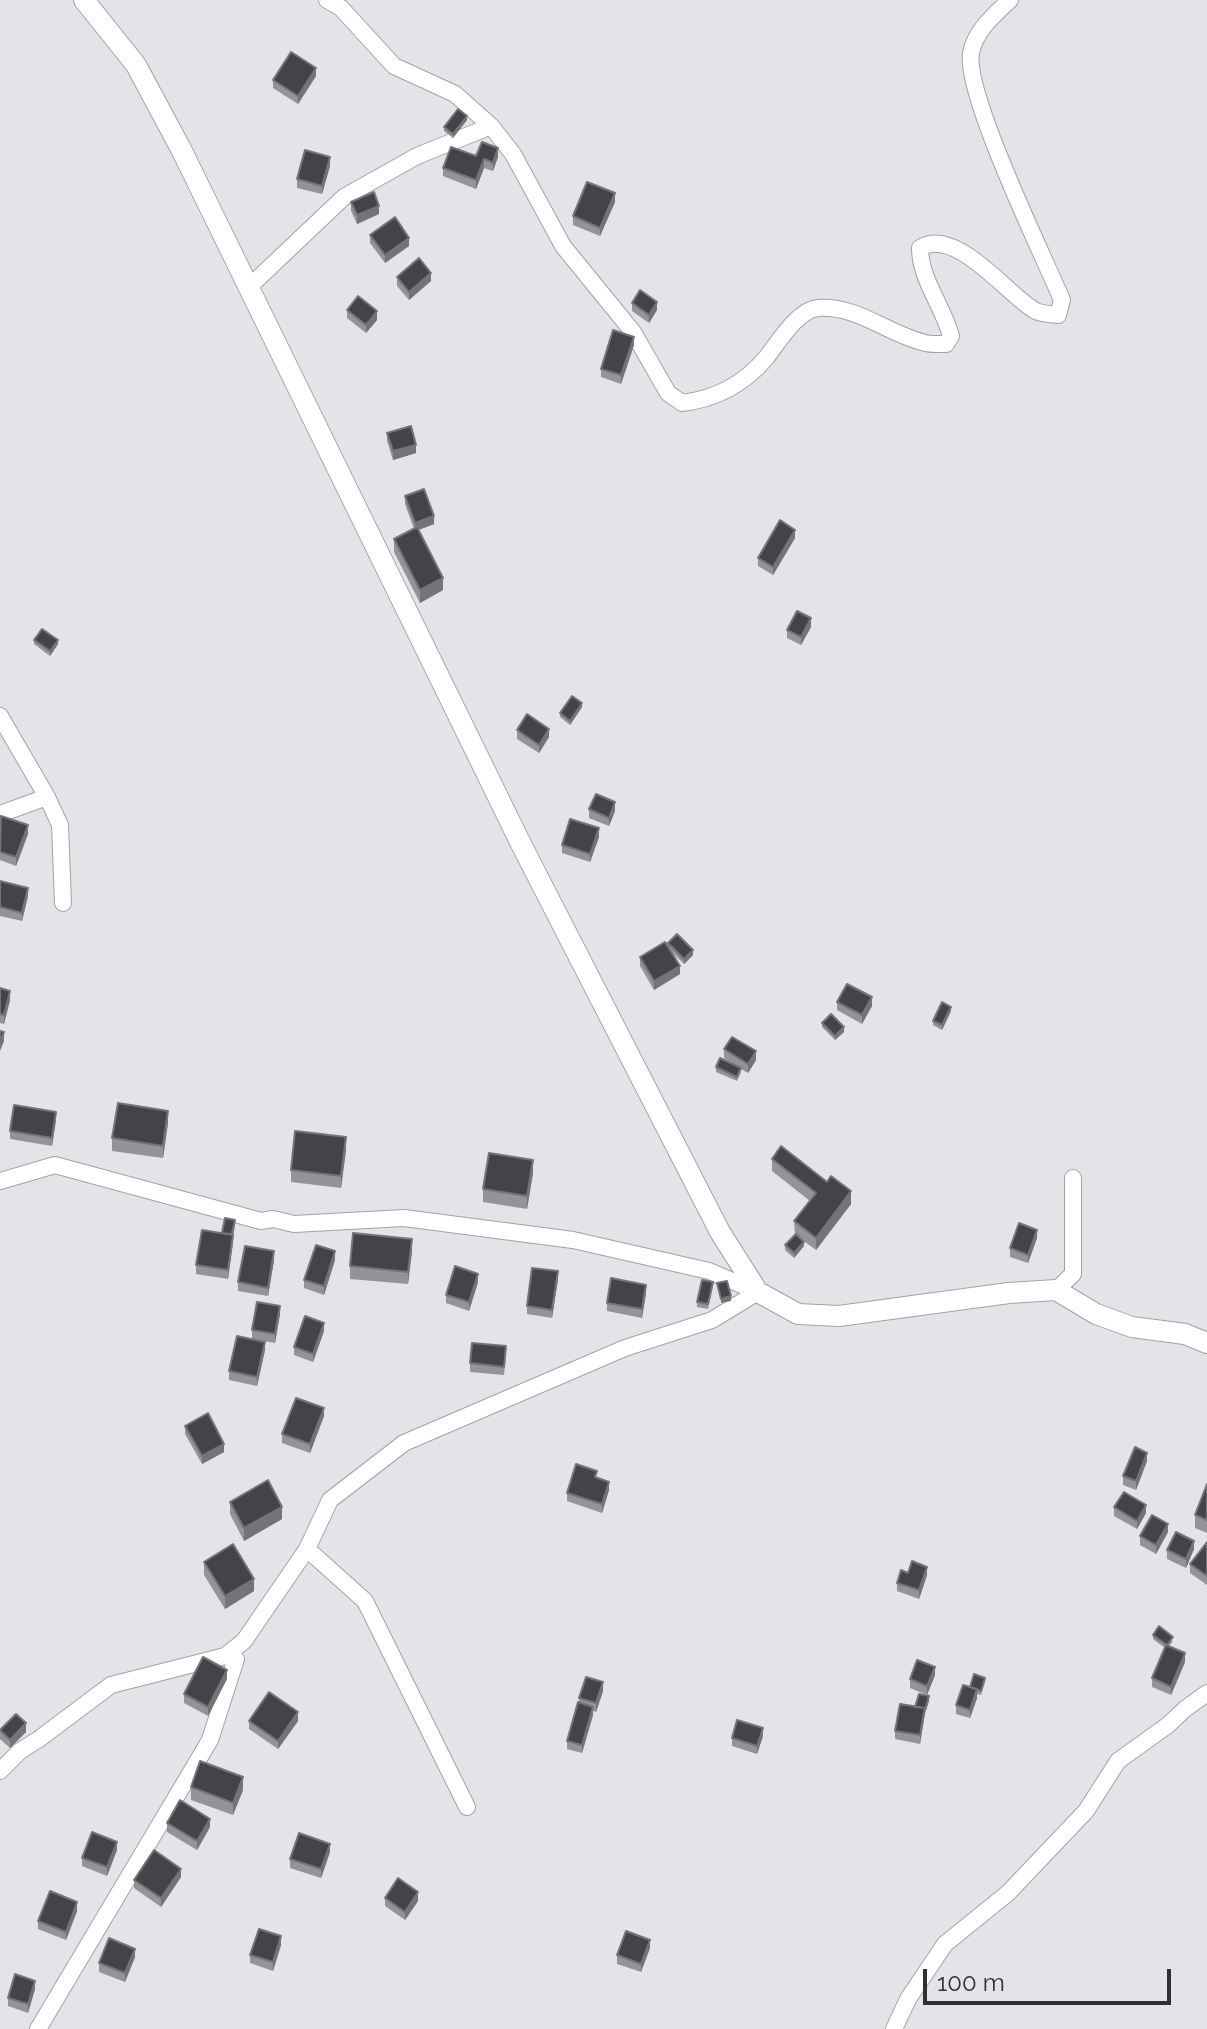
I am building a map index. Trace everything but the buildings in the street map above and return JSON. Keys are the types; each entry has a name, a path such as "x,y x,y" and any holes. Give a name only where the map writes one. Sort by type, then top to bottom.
{"street":[{"path":"84,0 136,65 182,151 536,874 720,1232 758,1292"},
{"path":"327,0 341,8 394,66 455,94 491,126 513,154 563,246 633,332 668,393 682,403 704,400 734,387 765,359 787,329 814,308 843,309 924,343 946,344 951,336 946,319 920,265 920,248 926,244 940,243 965,254 1036,312 1058,315 1062,300 977,100 971,54 985,23 1010,0"},
{"path":"248,288 344,197 417,156 491,126"},
{"path":"0,716 60,825 63,903"},
{"path":"0,814 47,797"},
{"path":"0,1181 55,1165 261,1221 273,1219 294,1224 404,1218 573,1240 709,1271 758,1292 798,1314 839,1316 1009,1293 1056,1290 1096,1314 1132,1327 1185,1334 1207,1343"},
{"path":"1056,1290 1073,1274 1073,1178"},
{"path":"0,1771 20,1751 111,1685 225,1656 244,1641 307,1549 330,1500 404,1443 625,1348 712,1320 758,1292"},
{"path":"307,1549 365,1601 467,1807"},
{"path":"38,2029 210,1740 236,1659 225,1656"},
{"path":"894,2029 908,1999 945,1944 1008,1893 1086,1811 1118,1761 1207,1693"}]}
